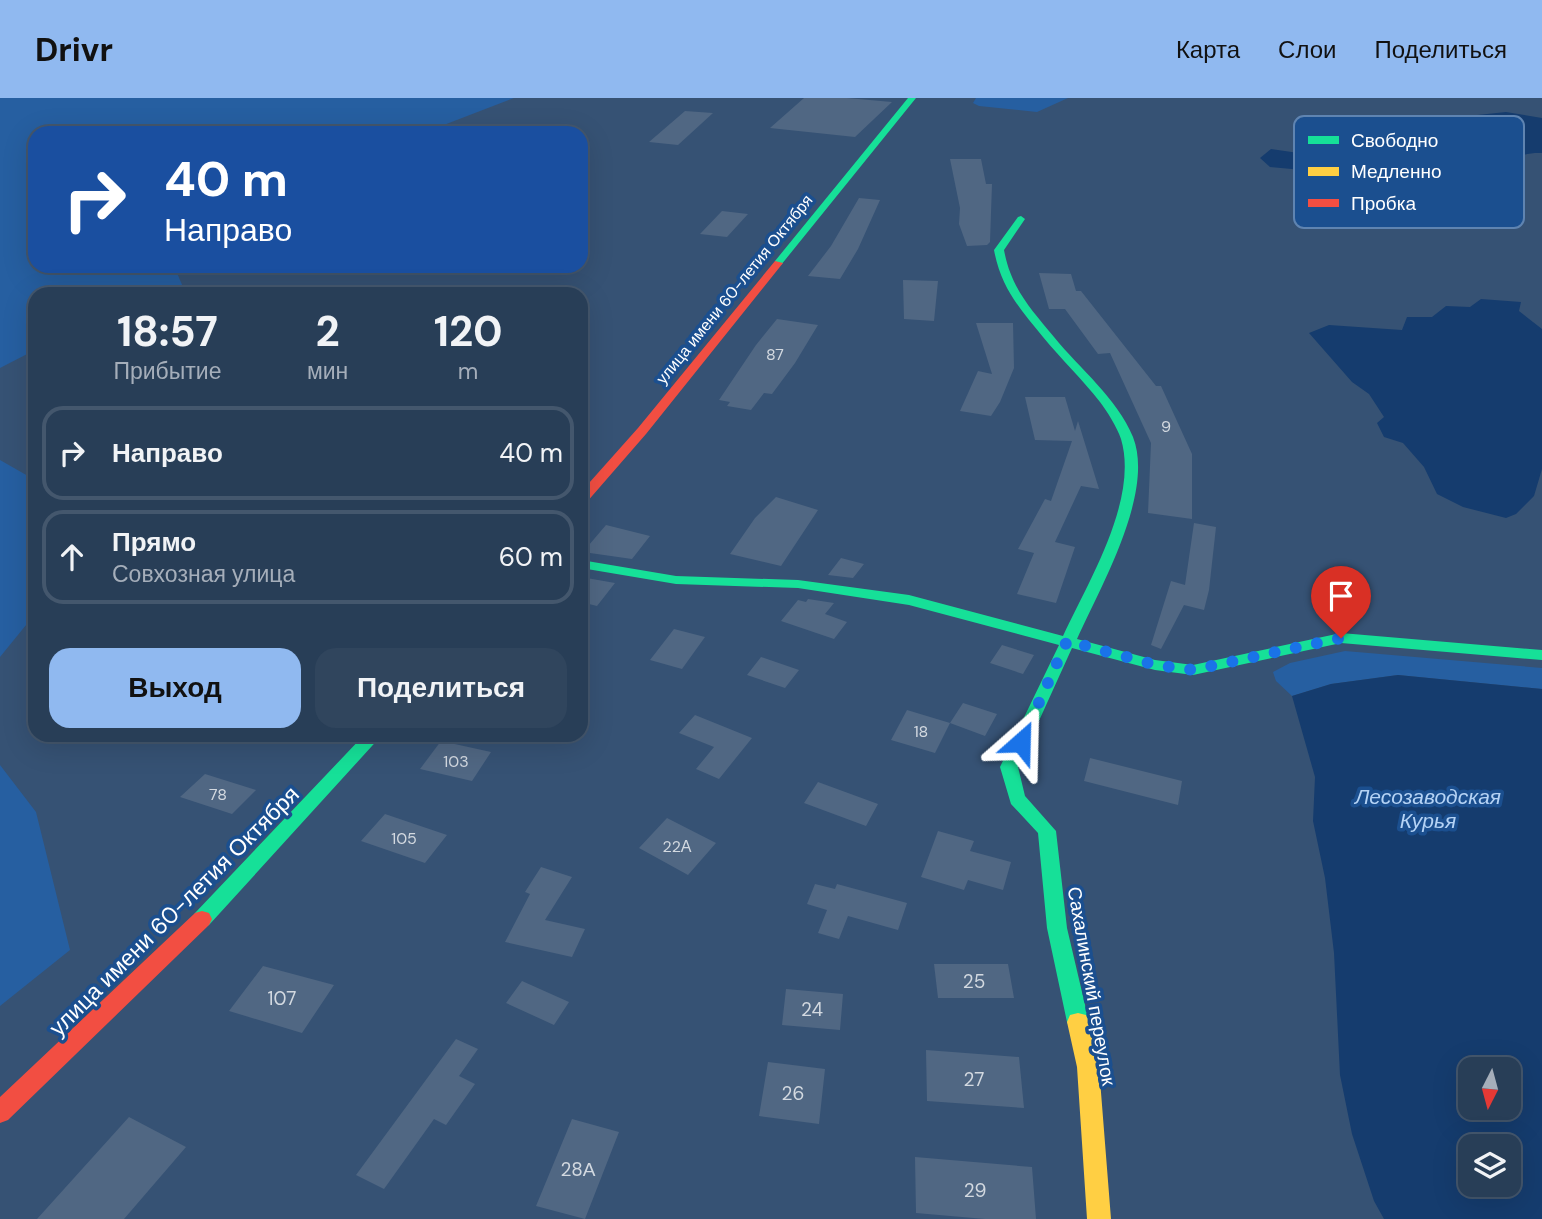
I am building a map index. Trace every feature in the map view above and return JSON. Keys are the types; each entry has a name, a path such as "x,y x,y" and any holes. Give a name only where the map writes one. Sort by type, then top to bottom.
{"street":[{"name":"улица имени 60-летия Октября","path":"588,492 642,431 912,98"},
{"name":"Сахалинский переулок","path":"1021,219 999,250 1003,272 1018,300 1071,365 1105,400 1127,438 1130,460 1129,496 1112,547 1009,767 1017,799 1047,831 1057,928 1087,1067 1099,1219"},
{"path":"588,565 676,580 798,584 909,600 1156,665 1193,670 1275,650 1341,638 1542,655"},
{"name":"улица имени 60-летия Октября","path":"0,1112 97,1024 239,882 304,815 368,742"}],"shaded area":[{"path":"0,98 514,98 441,126 28,126 28,273 177,273 183,287 28,287 28,354 0,368"},
{"path":"976,98 1068,98 1037,112 979,106 973,103"},
{"path":"0,460 28,476 28,623 0,657"},
{"path":"1345,651 1542,668 1542,689 1398,675 1331,684 1292,696 1276,681 1273,672 1290,663"},
{"path":"0,765 36,812 70,950 0,1006"}],"water":[{"path":"1506,112 1542,118 1542,153 1524,155 1524,116 1468,116"},
{"path":"1271,149 1294,152 1294,169 1270,167 1260,158"},
{"path":"1481,299 1521,302 1519,311 1542,329 1542,469 1534,496 1516,514 1506,518 1463,507 1437,494 1424,467 1403,443 1384,437 1377,423 1384,417 1369,394 1352,382 1309,333 1329,325 1402,330 1407,317 1432,317 1446,306 1470,307"},
{"name":"Лесозаводская Курья","path":"1398,675 1542,689 1542,1219 1384,1219 1374,1201 1352,1134 1340,1075 1334,953 1325,878 1313,821 1315,777 1292,696 1331,684"}],"building":[{"path":"804,98 892,102 855,137 770,128"},
{"path":"685,111 713,113 678,145 649,142"},
{"path":"950,159 981,159 986,184 992,184 990,242 987,245 967,246 959,224 960,208"},
{"path":"859,198 880,200 858,249 840,279 808,276 831,246"},
{"path":"722,211 748,214 727,237 700,234"},
{"path":"1039,273 1071,274 1076,291 1081,291 1156,386 1161,386 1192,454 1192,519 1148,513 1151,443 1110,353 1098,354 1065,309 1049,309"},
{"path":"903,280 938,281 934,321 904,319"},
{"path":"777,319 818,325 772,394 764,393 751,410 727,406 730,402 719,400"},
{"path":"976,323 1013,323 1014,368 991,416 960,411 978,371 992,374"},
{"path":"1025,397 1065,397 1075,431 1078,421 1099,489 1081,486 1055,542 1075,547 1056,603 1017,594 1034,553 1018,549 1045,499 1051,501 1072,441 1035,440"},
{"path":"776,497 818,510 781,566 730,554 755,518"},
{"path":"1194,523 1216,527 1204,610 1184,605 1161,649 1151,645 1171,581 1185,585"},
{"path":"606,525 650,536 632,559 588,553 588,546"},
{"path":"841,558 864,564 853,578 828,575"},
{"path":"588,578 615,583 597,606 588,604"},
{"path":"808,599 834,603 825,614 847,622 834,639 781,621 798,600 806,602"},
{"path":"674,629 705,637 682,669 650,660"},
{"path":"1002,645 1034,655 1023,674 990,663"},
{"path":"761,657 799,670 785,688 747,675"},
{"path":"963,703 997,714 985,736 950,723"},
{"path":"907,710 950,723 935,753 891,740"},
{"path":"695,715 752,738 719,779 696,769 714,747 679,733"},
{"path":"440,742 491,752 472,781 420,769"},
{"path":"1090,758 1182,781 1178,805 1084,781"},
{"path":"205,774 256,790 232,814 180,797"},
{"path":"818,782 878,804 866,826 804,803"},
{"path":"385,814 447,835 425,863 361,841"},
{"path":"667,818 716,843 688,875 639,848"},
{"path":"938,831 974,841 970,851 1011,862 1003,890 968,880 964,890 921,877"},
{"path":"541,867 572,877 545,920 585,929 572,957 505,942 530,894 525,892"},
{"path":"815,884 835,889 837,884 907,903 898,930 848,916 839,939 818,933 827,910 807,904"},
{"path":"934,964 1008,964 1014,998 938,998"},
{"path":"263,966 334,985 302,1033 229,1011"},
{"path":"522,981 569,1002 554,1025 506,1003"},
{"path":"786,989 843,994 840,1030 782,1025"},
{"path":"456,1039 478,1049 459,1076 475,1084 446,1125 434,1119 384,1189 356,1175"},
{"path":"926,1050 1019,1057 1024,1108 927,1101"},
{"path":"768,1062 825,1069 819,1124 759,1116"},
{"path":"129,1117 186,1147 124,1219 37,1219"},
{"path":"572,1119 619,1132 585,1219 536,1206"},
{"path":"915,1157 1032,1167 1036,1219 985,1219 916,1213"}],"traffic: fast":[{"path":"778,263 912,98"},
{"path":"1021,219 999,250 1003,272 1018,300 1071,365 1105,400 1127,438 1130,460 1129,496 1112,547 1009,767 1017,799 1047,831 1057,928 1078,1022"},
{"path":"588,565 676,580 798,584 909,600 1155,665 1193,670 1341,638 1542,655"},
{"path":"202,919 367,742"}],"traffic: slow":[{"path":"1078,1022 1088,1067 1099,1219"}],"traffic: jam":[{"path":"588,492 642,431 778,263"},
{"path":"0,1112 202,919"}],"route":[{"path":"1021,742 1067,641 1156,665 1193,670 1275,650 1341,638"}]}
